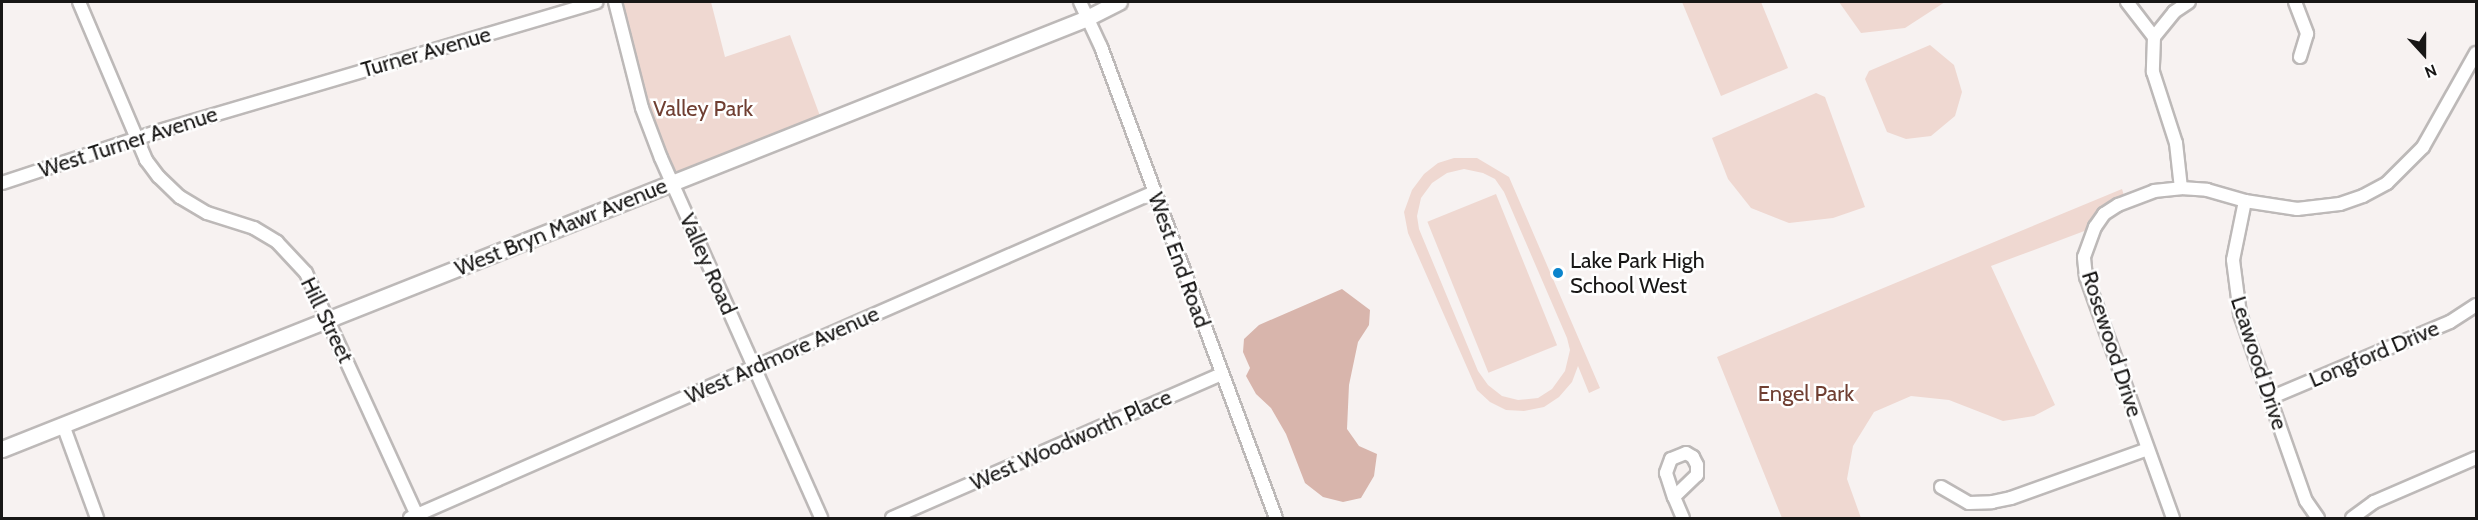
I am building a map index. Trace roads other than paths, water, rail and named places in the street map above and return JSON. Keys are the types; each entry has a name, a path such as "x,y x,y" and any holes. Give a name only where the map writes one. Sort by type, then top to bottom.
{"street":[{"name":"Hill Street","path":"79,2 130,125 151,168 180,197 207,213 254,228 289,252 306,273 329,319 414,518"},
{"name":"Turner Avenue","path":"256,102 596,2"},
{"name":"Valley Road","path":"615,2 642,108 672,183 821,519"},
{"name":"West End Road","path":"1080,2 1101,47 1276,519"},
{"name":"West Bryn Mawr Avenue","path":"2,449 1087,18 1119,2"},
{"path":"2127,2 2154,37"},
{"path":"2181,188 2176,143 2153,72 2154,37 2174,12 2189,2"},
{"path":"2295,2 2307,34 2300,57"},
{"name":"Rosewood Drive","path":"2173,519 2086,277 2085,257 2095,226 2104,214 2154,191 2181,188 2207,190 2245,201 2296,208 2317,208 2363,196 2387,183 2423,147 2476,53"},
{"name":"West Turner Avenue","path":"2,183 256,102"},
{"path":"109,148 130,125"},
{"name":"West Ardmore Avenue","path":"414,518 1154,192"},
{"name":"Leawood Drive","path":"2245,201 2233,260 2240,314 2306,501 2318,519"},
{"name":"Longford Drive","path":"2270,398 2450,322 2476,305"},
{"name":"West Woodworth Place","path":"892,519 1221,374"},
{"path":"63,424 97,519"},
{"path":"1941,487 1969,503 1992,502 2011,498 2148,449"},
{"path":"2352,519 2374,502 2476,459"},
{"path":"1674,497 1683,519"}],"place":[{"name":"Lake Park High School West","path":"1558,273"}],"park label":[{"name":"Valley Park","path":"703,109"},
{"name":"Engel Park","path":"1806,394"}]}
